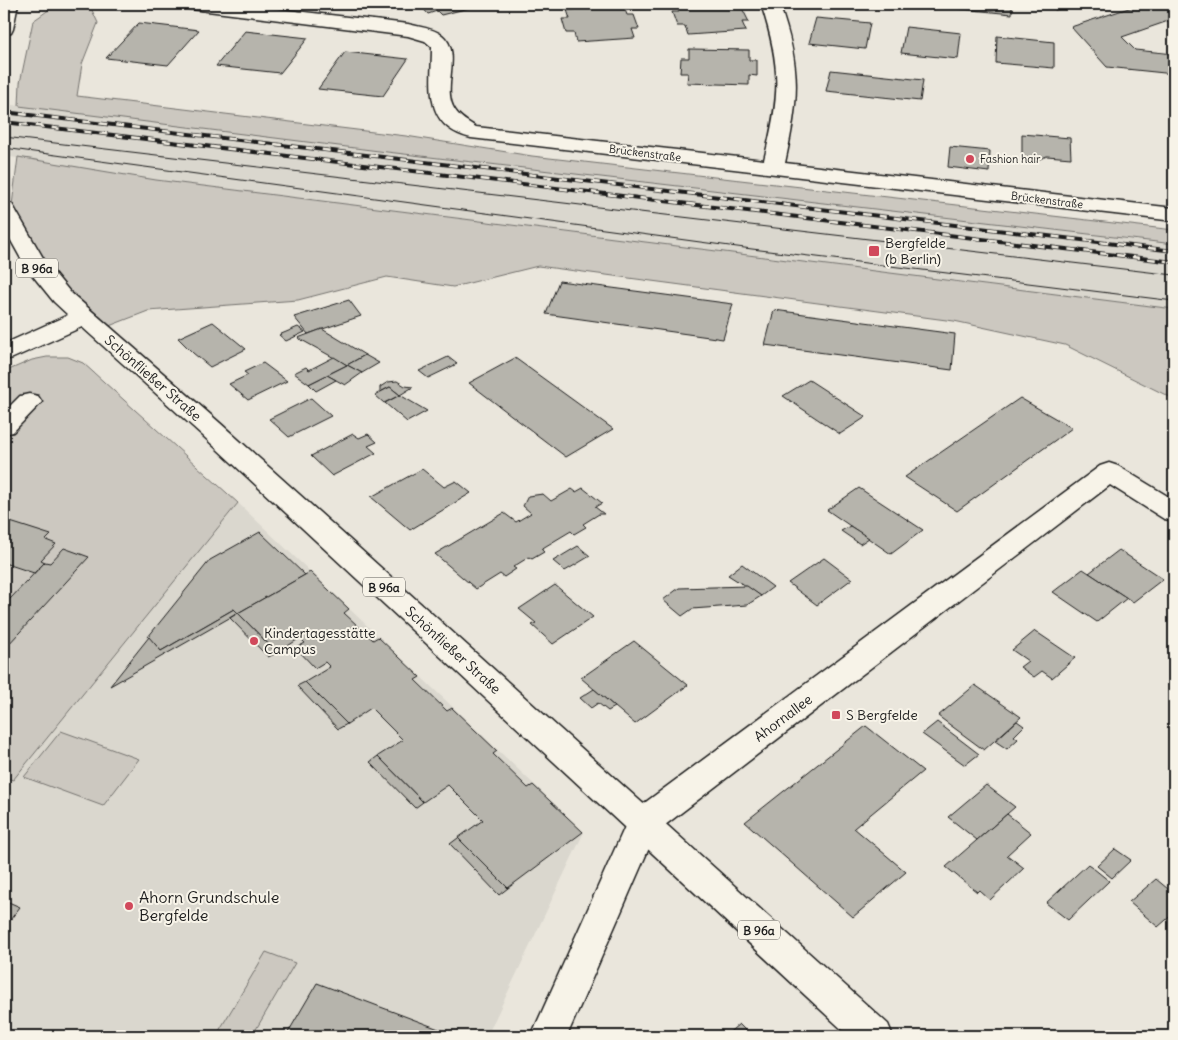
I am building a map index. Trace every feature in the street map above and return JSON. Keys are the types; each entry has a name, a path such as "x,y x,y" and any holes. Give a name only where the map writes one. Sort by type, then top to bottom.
{"street":[{"path":"4,29 9,4"},
{"name":"Brückenstraße","path":"191,4 408,30 430,36 436,39 442,47 440,101 443,110 448,118 471,132 1174,215"},
{"path":"770,4 784,54 787,78 787,99 773,168"},
{"name":"Schönfließer Straße","path":"4,209 21,242 40,271 55,290 84,318 211,429 875,1036"},
{"path":"4,353 84,318"},
{"path":"4,426 29,402"},
{"name":"Ahornallee","path":"548,1036 643,824 1109,472 1174,512"}],"shaded area":[{"path":"69,7 91,8 98,23 82,64 77,96 406,136 532,156 1174,230 1174,244 387,152 19,106 20,83 33,21 50,9"},
{"path":"4,104 387,152 1174,244 1174,309 156,180 4,156"},
{"path":"18,157 156,180 1174,309 1174,399 1065,345 954,321 538,266 453,287 387,277 298,300 148,311 104,328 50,274 11,213"},
{"path":"47,357 68,357 83,363 238,503 13,780 4,777 4,372 32,360"},
{"name":"Kindertagesstätte Campus","path":"238,503 584,832 487,1036 4,1036 4,790"},
{"path":"61,731 139,759 103,806 24,777"},
{"path":"266,952 295,963 252,1036 216,1036"}],"building":[{"path":"429,4 485,4 441,15 437,11 428,14 421,6"},
{"path":"676,4 733,4 735,8 742,8 749,22 742,22 746,31 688,35 685,26 677,26 672,12 679,12"},
{"path":"912,4 1012,4 1012,14"},
{"path":"1049,4 1075,4 1055,10"},
{"path":"1141,4 1174,4 1174,19 1122,37 1135,50 1174,54 1174,74 1107,67 1071,27"},
{"path":"624,7 627,15 634,15 639,29 632,29 635,38 576,42 574,33 566,33 562,19 570,19 567,10"},
{"path":"816,18 870,23 865,49 809,43"},
{"path":"139,23 199,30 168,65 106,58"},
{"path":"906,27 961,33 958,59 901,53"},
{"path":"245,31 308,38 280,73 216,66"},
{"path":"997,36 1054,42 1054,68 996,63"},
{"path":"689,49 749,50 749,60 757,60 757,76 749,75 749,85 687,83 688,73 680,73 681,58 689,58"},
{"path":"345,52 408,59 383,96 318,89"},
{"path":"831,70 923,80 920,101 826,91"},
{"path":"1022,134 1070,138 1071,158 1047,156 1032,162 1022,161"},
{"path":"950,147 990,151 989,172 948,167"},
{"path":"559,281 733,304 723,339 546,314"},
{"path":"349,300 361,316 308,334 294,317"},
{"path":"774,310 955,334 952,370 765,345"},
{"path":"213,322 246,349 210,367 178,338"},
{"path":"298,327 305,332 286,341 279,335"},
{"path":"322,329 365,355 347,365 298,338"},
{"path":"365,355 379,363 362,373 347,365"},
{"path":"334,357 347,365 309,384 294,373 306,367 309,370"},
{"path":"448,357 457,364 428,378 419,371"},
{"path":"515,358 613,429 566,457 469,383"},
{"path":"263,363 287,381 248,400 229,384 248,375 244,372"},
{"path":"347,365 362,373 345,385 327,375"},
{"path":"327,375 336,380 316,391 309,384"},
{"path":"809,380 866,417 840,434 783,396"},
{"path":"397,381 405,386 413,387 400,395 390,387 380,392 380,387 388,382"},
{"path":"390,387 400,395 384,403 375,395"},
{"path":"400,395 427,411 407,422 385,403"},
{"path":"311,398 331,416 289,437 269,419"},
{"path":"1020,398 1072,428 957,511 905,477"},
{"path":"353,434 359,438 368,434 377,442 368,446 376,453 332,476 311,456"},
{"path":"422,469 444,487 456,481 471,493 410,530 371,497"},
{"path":"583,488 602,503 595,507 604,514 599,514 583,524 586,527 574,534 571,531 541,549 544,552 532,559 529,557 513,567 516,569 504,577 500,574 476,589 435,554 504,513 516,522 531,513 523,506 528,496 543,494 551,501 572,489 576,492"},
{"path":"859,488 923,530 891,554 827,510"},
{"path":"4,520 51,535 46,540 56,544 41,560 45,562 34,573 4,563"},
{"path":"850,526 869,538 860,544 841,531"},
{"path":"260,532 305,575 238,613 234,609 161,651 148,637 210,560"},
{"path":"578,546 590,556 565,571 553,561"},
{"path":"64,548 89,557 7,646 4,645 4,597 10,599 45,562 50,563"},
{"path":"1119,550 1163,579 1133,602 1089,573"},
{"path":"824,558 852,579 817,605 788,583"},
{"path":"742,564 773,587 761,596 728,575"},
{"path":"1083,569 1127,598 1097,622 1053,592"},
{"path":"310,572 349,609 344,613 373,640 378,637 420,677 415,680 447,711 452,708 497,751 493,754 528,788 533,785 583,832 508,888 458,838 483,820 448,785 423,802 378,756 403,740 371,708 347,724 305,682 330,667 325,662 315,668 296,648 305,643 300,638 277,653 238,613"},
{"path":"555,585 593,617 553,644 532,625 536,623 519,609"},
{"path":"747,586 761,596 747,605 692,609 682,616 663,600 679,588"},
{"path":"234,609 238,613 110,686 149,637 161,651"},
{"path":"238,613 277,653 268,657 230,618"},
{"path":"1035,631 1075,658 1052,678 1042,671 1034,677 1020,667 1028,661 1012,650"},
{"path":"634,641 688,685 635,724 581,678"},
{"path":"305,682 347,724 338,729 297,686"},
{"path":"975,685 1021,717 984,750 938,716"},
{"path":"594,689 615,707 608,711 598,703 591,708 580,698"},
{"path":"1017,721 1024,726 1014,736 1018,739 1007,749 995,741"},
{"path":"937,722 979,754 965,765 922,734"},
{"path":"866,726 923,771 854,828 906,872 853,917 745,822"},
{"path":"378,756 423,802 415,808 370,762"},
{"path":"986,785 1015,807 977,840 948,817"},
{"path":"1007,814 1031,833 1007,855 1024,868 990,900 946,867"},
{"path":"458,838 508,888 499,895 450,844"},
{"path":"1115,849 1131,860 1112,878 1097,866"},
{"path":"1088,864 1109,881 1068,920 1046,903"},
{"path":"1156,879 1174,894 1174,913 1158,927 1129,902"},
{"path":"4,900 20,907 4,928"},
{"path":"317,983 452,1034 451,1036 286,1036"},
{"path":"739,1024 751,1036 725,1036"}],"tram line":[{"path":"4,137 1174,275"},
{"path":"4,148 752,249 1174,301"}],"railway":[{"path":"4,112 1174,251"},
{"path":"4,122 1174,262"}],"place":[{"name":"Fashion hair","path":"970,159"},
{"name":"Bergfelde (b Berlin)","path":"874,251"},
{"name":"Kindertagesstätte Campus","path":"254,641"},
{"name":"S Bergfelde","path":"836,715"},
{"name":"Ahorn Grundschule Bergfelde","path":"129,906"}]}
